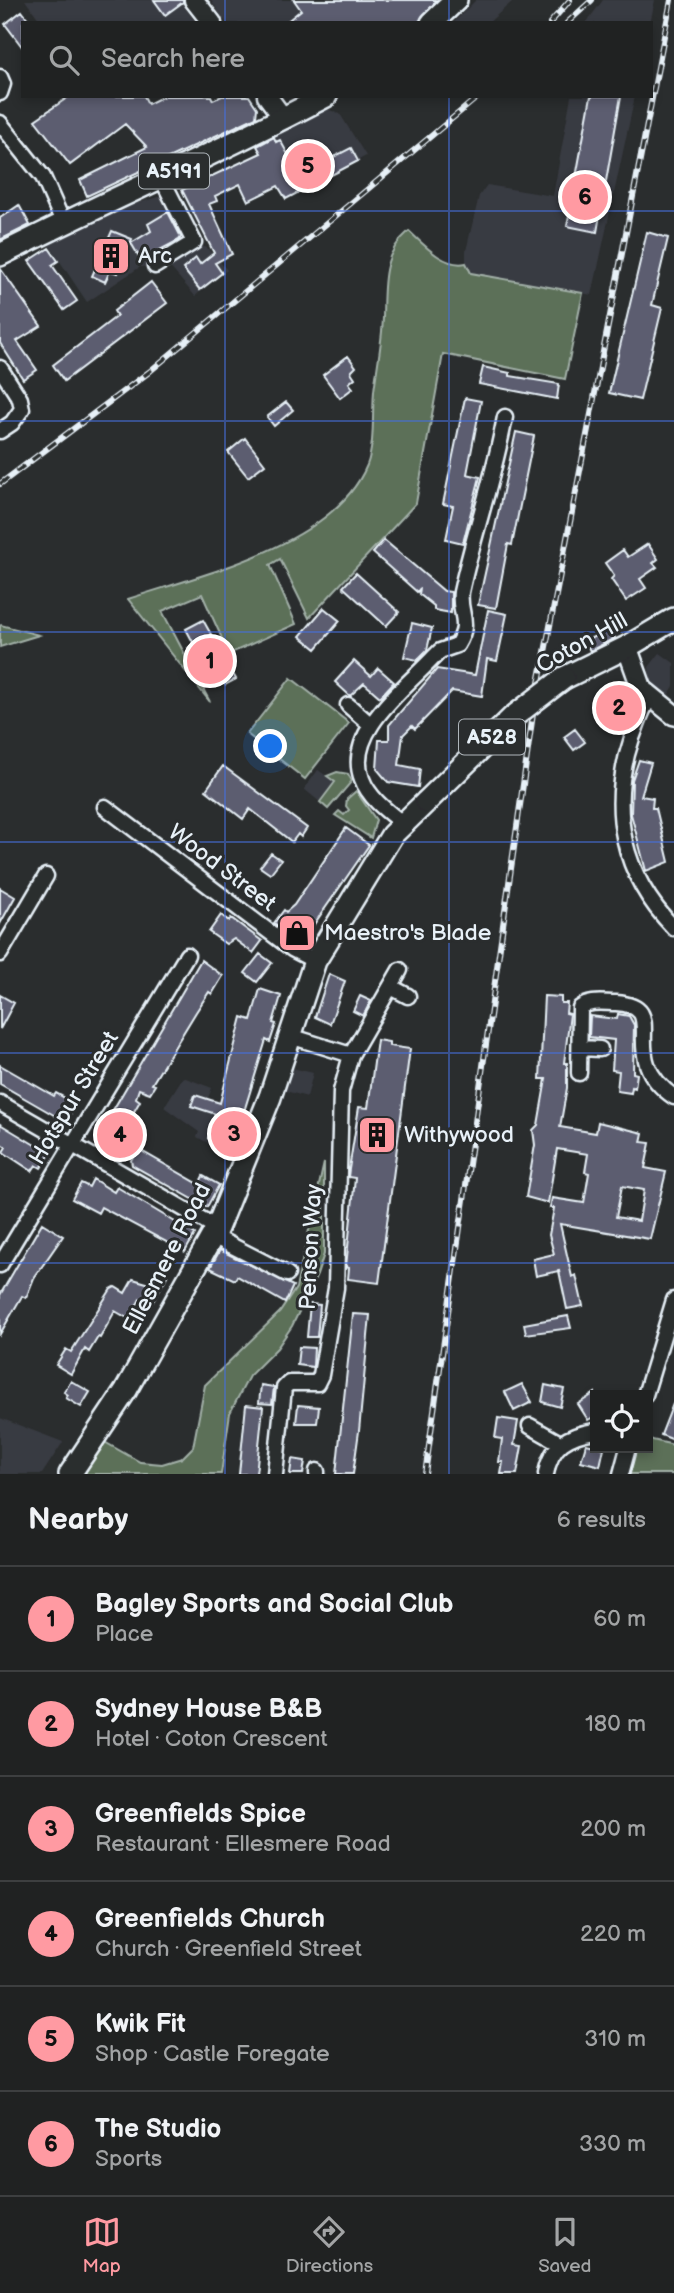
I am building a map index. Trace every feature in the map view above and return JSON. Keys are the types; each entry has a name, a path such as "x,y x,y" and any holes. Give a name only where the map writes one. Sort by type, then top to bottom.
{"main road":[{"path":"434,21 456,0"},
{"name":"A5191","path":"0,255 322,98"},
{"name":"Coton Hill","path":"426,802 513,717 564,678 627,647 674,619"},
{"path":"627,647 636,678 650,699 674,715"},
{"name":"Ellesmere Road","path":"69,1474 126,1390 215,1232 270,1097 314,961 402,824 426,802"}],"street":[{"path":"194,0 210,21"},
{"path":"0,77 3,84 0,93"},
{"path":"268,98 284,119"},
{"path":"0,123 43,177 63,222"},
{"path":"155,266 194,242 160,177"},
{"path":"0,368 20,399 22,409 6,427"},
{"path":"402,824 377,802 362,779 359,757 371,725 440,651 457,645 461,638 466,617 460,600 461,592 479,514 492,485 505,417"},
{"path":"650,699 629,749 621,783 621,824 624,846 635,876 658,912 674,928"},
{"path":"348,705 371,725"},
{"name":"Wood Street","path":"105,807 292,949 314,961"},
{"path":"0,954 46,876"},
{"name":"Hotspur Street","path":"0,1265 187,955"},
{"path":"289,1036 351,1055 400,970"},
{"path":"391,988 408,996"},
{"path":"579,1073 581,1048 577,1028 583,1005 589,1002 643,1004 655,1010"},
{"path":"660,1030 652,1069 658,1083 674,1097"},
{"path":"581,1048 600,1049"},
{"name":"Penson Way","path":"275,1474 284,1388 289,1383 317,1383 321,1375 336,1288 341,1091 351,1055"},
{"path":"0,1103 287,1274"},
{"path":"647,1390 670,1339 674,1300"},
{"path":"530,1426 560,1443"},
{"path":"547,1474 553,1450 560,1443 572,1436 590,1432"},
{"path":"621,1474 627,1453"}],"shaded area":[{"path":"25,0 180,0 195,21 41,21"},
{"path":"211,0 446,0 420,21 225,21"},
{"path":"476,0 514,0 490,21 455,21"},
{"path":"603,0 655,0 650,21 587,21"},
{"path":"571,98 635,98 592,295 471,273 466,263 466,251 479,196 487,185 553,196"},
{"path":"325,108 340,114 366,156 286,199 256,143"},
{"path":"161,196 183,239 207,248 227,270 195,296 169,266 140,267 87,302 47,242 105,213"},
{"path":"660,653 674,663 674,686 666,699 658,695 650,680 649,667"},
{"path":"318,770 335,782 320,802 304,789"},
{"path":"292,1068 313,1073 307,1097 286,1091"},
{"path":"183,1077 212,1088 208,1098 252,1111 238,1159 197,1137 199,1132 164,1107"},
{"path":"0,1418 63,1442 42,1474 0,1474"}],"green space":[{"path":"409,231 442,258 458,264 466,263 471,273 583,293 565,379 443,354 416,503 309,618 280,559 270,565 296,624 229,654 202,594 162,611 210,702 128,599 263,553 297,536 326,516 350,493 367,465 371,448 386,270 393,250"},
{"path":"1,625 39,635 0,647"},
{"path":"291,678 349,723 305,779 247,734"},
{"path":"337,772 348,774 352,781 328,809 320,802 335,782 327,776"},
{"path":"356,791 376,820 371,838 335,815 339,811 344,815 349,810 346,806 347,799"},
{"path":"324,1163 324,1254 317,1275 292,1326 277,1348 249,1376 230,1413 221,1474 81,1474 101,1440 140,1462 162,1464 182,1458 193,1447 205,1385 280,1312 296,1288"},
{"path":"653,1440 674,1445 674,1474 627,1474 634,1453 653,1453"}],"building":[{"path":"154,0 183,0 183,2 165,15"},
{"path":"294,0 437,0 420,21 287,21 301,10"},
{"path":"22,11 30,21 21,21 21,45 5,24"},
{"path":"67,98 145,98 148,104 160,98 250,98 257,108 256,117 87,196 80,180 147,147 125,124 70,165 35,120"},
{"path":"591,98 621,98 597,232 567,226"},
{"path":"274,137 276,142 280,140 290,158 313,146 322,163 351,148 358,161 286,199 278,186 248,201 240,184 215,196 217,201 209,204 232,254 215,263 222,273 200,290 183,269 196,258 200,264 214,253 182,190 261,153 257,146"},
{"path":"19,205 30,225 0,240 0,218"},
{"path":"168,212 181,237 141,260 131,243 151,231 148,224"},
{"name":"Arc","path":"112,231 132,239 118,273 110,271 105,282 92,276"},
{"path":"647,232 668,238 652,305 662,308 640,400 609,393"},
{"path":"49,248 58,261 52,265 77,301 64,310 29,261"},
{"path":"0,268 41,326 17,341 37,370 23,379 0,343"},
{"path":"151,282 167,303 64,381 53,365 117,316 114,311"},
{"path":"348,356 356,367 351,372 355,378 349,383 353,388 340,398 323,375"},
{"path":"483,367 510,373 510,376 559,384 557,399 479,384"},
{"path":"465,398 481,401 467,474 480,477 463,543 446,539 453,506 443,504"},
{"path":"286,402 293,410 274,426 267,417"},
{"path":"516,432 534,436 496,608 478,605"},
{"path":"245,438 265,464 248,477 228,452"},
{"path":"384,540 444,591 451,592 451,613 434,610 434,606 419,594 420,588 417,592 373,553"},
{"path":"648,544 658,559 653,563 657,567 640,579 646,588 626,601 611,579 614,576 605,563 623,550 628,557"},
{"path":"356,573 399,612 386,626 343,587"},
{"path":"324,608 340,621 316,649 300,636"},
{"path":"488,610 507,614 497,661 487,659 482,696 452,691 415,729 412,726 403,735 399,765 420,769 418,787 388,782 377,769 379,740 389,740 389,725 437,669 475,675"},
{"path":"203,620 236,679 225,685 222,679 209,686 188,648 194,644 186,629"},
{"path":"412,623 432,628 427,650 417,660 404,657"},
{"path":"610,629 615,638 590,651 585,641"},
{"path":"354,661 371,676 378,668 394,682 380,697 364,683 350,696 335,682"},
{"path":"575,729 585,742 574,750 564,737"},
{"path":"639,760 651,763 641,796 653,798 652,808 656,808 669,862 646,871 631,814 632,780"},
{"path":"223,766 307,828 301,837 298,834 292,842 250,809 243,819 206,790"},
{"path":"346,828 369,845 301,943 274,923 284,910 286,912 294,905"},
{"path":"271,853 281,860 270,874 260,867"},
{"path":"0,888 15,897 0,924"},
{"path":"221,915 229,921 231,918 262,941 253,953 234,939 226,944 209,932"},
{"path":"260,954 272,963 257,982 245,973"},
{"path":"201,960 223,976 196,1012 152,1084 155,1085 150,1093 139,1089 136,1098 140,1101 128,1122 132,1124 116,1152 96,1139"},
{"path":"329,974 345,981 330,1024 315,1017"},
{"path":"260,989 281,996 273,1023 276,1024 270,1042 266,1040 230,1149 208,1138 219,1115 191,1106 195,1095 220,1103 242,1017 251,1020"},
{"path":"0,995 14,1003 0,1029"},
{"path":"360,996 371,1001 363,1016 353,1011"},
{"path":"544,996 561,997 561,1003 567,1003 566,1013 570,1014 564,1063 567,1063 567,1088 560,1127 596,1133 598,1122 643,1133 641,1142 650,1143 645,1168 666,1172 650,1239 560,1224 572,1277 576,1275 583,1306 567,1309 559,1271 536,1276 533,1259 554,1254 549,1235 554,1208 550,1208 552,1198 584,1203 589,1173 585,1172 588,1154 557,1149 548,1203 526,1197 535,1145 533,1130 538,1125 546,1079 540,1079","holes":["622,1186 644,1190 639,1221 616,1217"]},
{"path":"618,1014 629,1016 634,1025 633,1073 637,1074 635,1088 632,1087 631,1093 617,1091 619,1071 612,1070 614,1040 589,1037 590,1016 617,1019"},
{"name":"Withywood","path":"377,1040 389,1042 389,1046 410,1049 379,1283 348,1279 349,1268 346,1267 355,1178 348,1177 349,1169 359,1107 368,1108"},
{"path":"0,1065 54,1096 56,1093 76,1104 66,1122 0,1084"},
{"path":"0,1124 50,1154 41,1168 36,1165 32,1171 3,1152 6,1147 0,1143"},
{"path":"138,1149 199,1184 203,1176 219,1185 207,1207 132,1165 131,1160"},
{"path":"93,1179 114,1192 117,1187 195,1234 185,1252 101,1207 98,1213 72,1199 81,1183 89,1187"},
{"path":"42,1223 63,1236 34,1278 26,1298 22,1296 0,1334 0,1295"},
{"path":"220,1250 293,1286 285,1303 237,1276 235,1280 210,1268"},
{"path":"157,1271 167,1276 151,1305 140,1299 129,1319 115,1311 100,1338 98,1337 89,1352 85,1349 71,1374 56,1365 66,1349 71,1352 111,1289 115,1287 125,1293 133,1279 150,1284"},
{"path":"310,1304 320,1305 317,1337 307,1337"},
{"path":"353,1314 370,1315 359,1431 353,1474 336,1474"},
{"path":"568,1316 571,1328 526,1334 524,1324"},
{"path":"299,1347 314,1348 313,1367 297,1365"},
{"path":"71,1381 90,1392 81,1407 66,1398 68,1395 64,1392"},
{"path":"522,1384 532,1402 514,1411 505,1392"},
{"path":"261,1385 274,1387 272,1404 259,1403"},
{"path":"545,1385 564,1389 560,1407 542,1402"},
{"path":"590,1396 590,1419 588,1420 578,1404"},
{"path":"674,1404 674,1440 661,1435"},
{"path":"246,1405 263,1407 256,1474 239,1474"},
{"path":"298,1405 319,1407 317,1423 296,1423"},
{"path":"498,1418 518,1421 514,1445 522,1446 517,1474 501,1474 503,1462 499,1462 502,1439 495,1438"},
{"path":"586,1444 590,1445 590,1453 603,1453 600,1466 581,1461"},
{"path":"292,1459 305,1461 303,1474 290,1474"}],"railway":[{"path":"552,21 570,0"},
{"path":"569,21 592,0"},
{"path":"653,93 671,0"},
{"path":"0,484 149,372 477,98"},
{"path":"425,1474 533,714 652,98"}],"place":[{"name":"Kwik Fit","path":"308,166"},
{"name":"The Studio","path":"585,197"},
{"name":"Arc","path":"111,256"},
{"name":"Bagley Sports and Social Club","path":"210,661"},
{"name":"Sydney House B&B","path":"619,708"},
{"name":"Maestro's Blade","path":"297,933"},
{"name":"Greenfields Spice","path":"234,1134"},
{"name":"Greenfields Church","path":"120,1135"},
{"name":"Withywood","path":"377,1135"}]}
